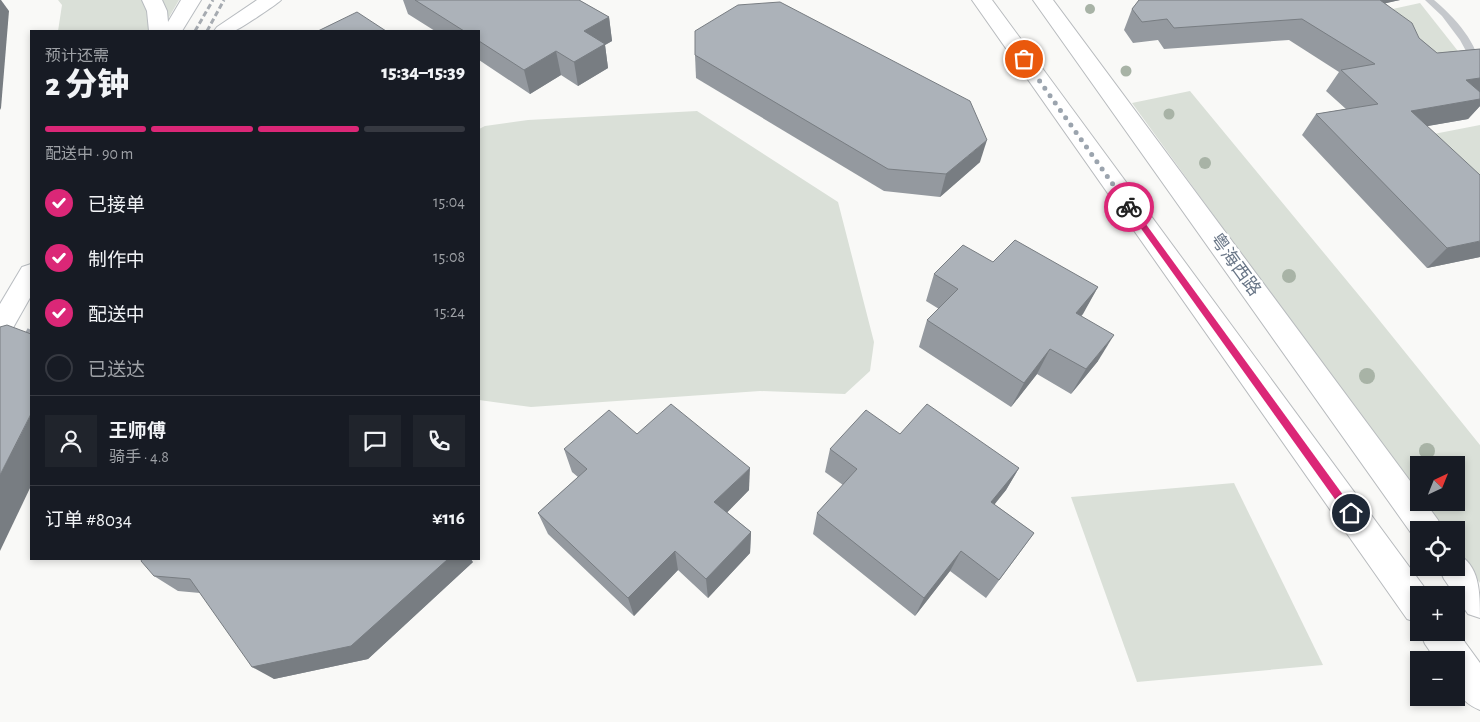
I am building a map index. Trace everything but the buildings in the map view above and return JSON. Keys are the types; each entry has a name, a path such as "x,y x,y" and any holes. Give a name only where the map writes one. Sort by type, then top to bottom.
{"main road":[{"path":"152,0 157,11 158,30"},
{"path":"173,30 191,0"},
{"path":"225,30 251,11 271,0"},
{"path":"982,0 1410,595"},
{"name":"粤海西路","path":"1043,0 1421,521"},
{"path":"217,30 228,8"},
{"path":"0,327 30,276"},
{"path":"1461,576 1480,602"},
{"path":"1443,641 1480,692"}],"lane":[{"path":"1429,0 1445,14 1464,39 1480,68"}],"shaded area":[{"path":"58,0 179,0 162,30 58,30 62,5"},
{"path":"1420,3 1465,60 1424,65 1365,15"},
{"path":"1190,91 1480,445 1480,583 1465,562 1465,521 1435,521 1428,511 1465,511 1465,456 1410,456 1410,486 1132,103"},
{"path":"697,111 838,202 874,342 870,371 845,394 760,391 531,407 480,400 480,128 485,126 528,120"},
{"path":"1480,125 1480,205 1408,139"},
{"path":"1234,483 1323,665 1137,682 1071,497"}],"railway":[{"path":"196,30 213,0"},
{"path":"208,30 224,0"},
{"path":"21,345 30,328"}],"way so far":[{"path":"1024,59 1129,207"}],"route":[{"path":"1129,207 1351,513"}]}
